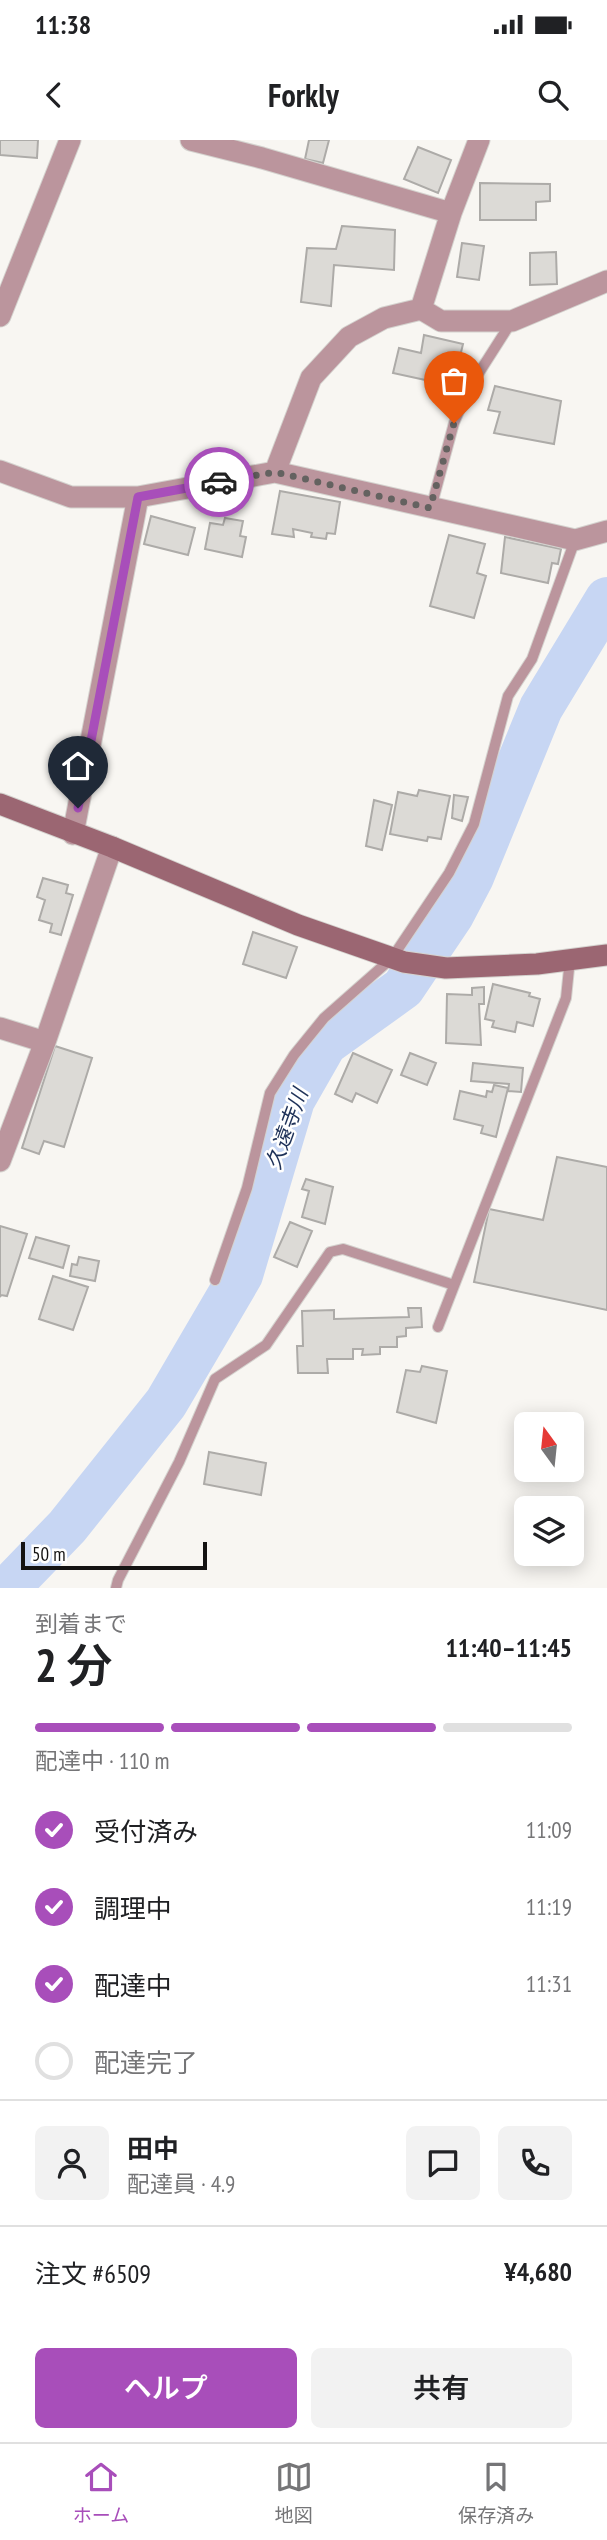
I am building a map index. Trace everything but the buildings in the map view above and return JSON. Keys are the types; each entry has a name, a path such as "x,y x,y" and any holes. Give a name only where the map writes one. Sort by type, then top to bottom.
{"street":[{"path":"0,316 70,140"},
{"path":"191,140 451,213"},
{"path":"421,309 451,213 479,140"},
{"path":"275,472 311,378 349,337 384,318 421,309 440,321 512,321 607,281"},
{"path":"0,471 71,497 138,497 275,472 575,540 607,531"},
{"path":"73,834 138,497"},
{"path":"0,804 112,847 298,925 398,960 446,968 537,964 607,955"},
{"path":"0,1161 45,1042 112,847"},
{"path":"0,1028 45,1042"}],"lane":[{"path":"430,508 454,423 468,390 512,321"},
{"path":"215,1280 247,1188 270,1093 294,1055 324,1018 398,960 474,824 508,696 532,659 575,540"},
{"path":"438,1327 566,998 570,958"},
{"path":"116,1588 117,1580 179,1462 215,1379 266,1345 330,1252 344,1249 454,1284"}],"waterway":[{"name":"久遠寺川","path":"8,1588 67,1527 166,1403 241,1275 293,1100 325,1044 403,988 452,915 472,877 541,708 607,599"}],"way so far":[{"path":"219,482 275,472 430,508 454,423"}],"route":[{"path":"78,808 138,497 219,482"}]}
